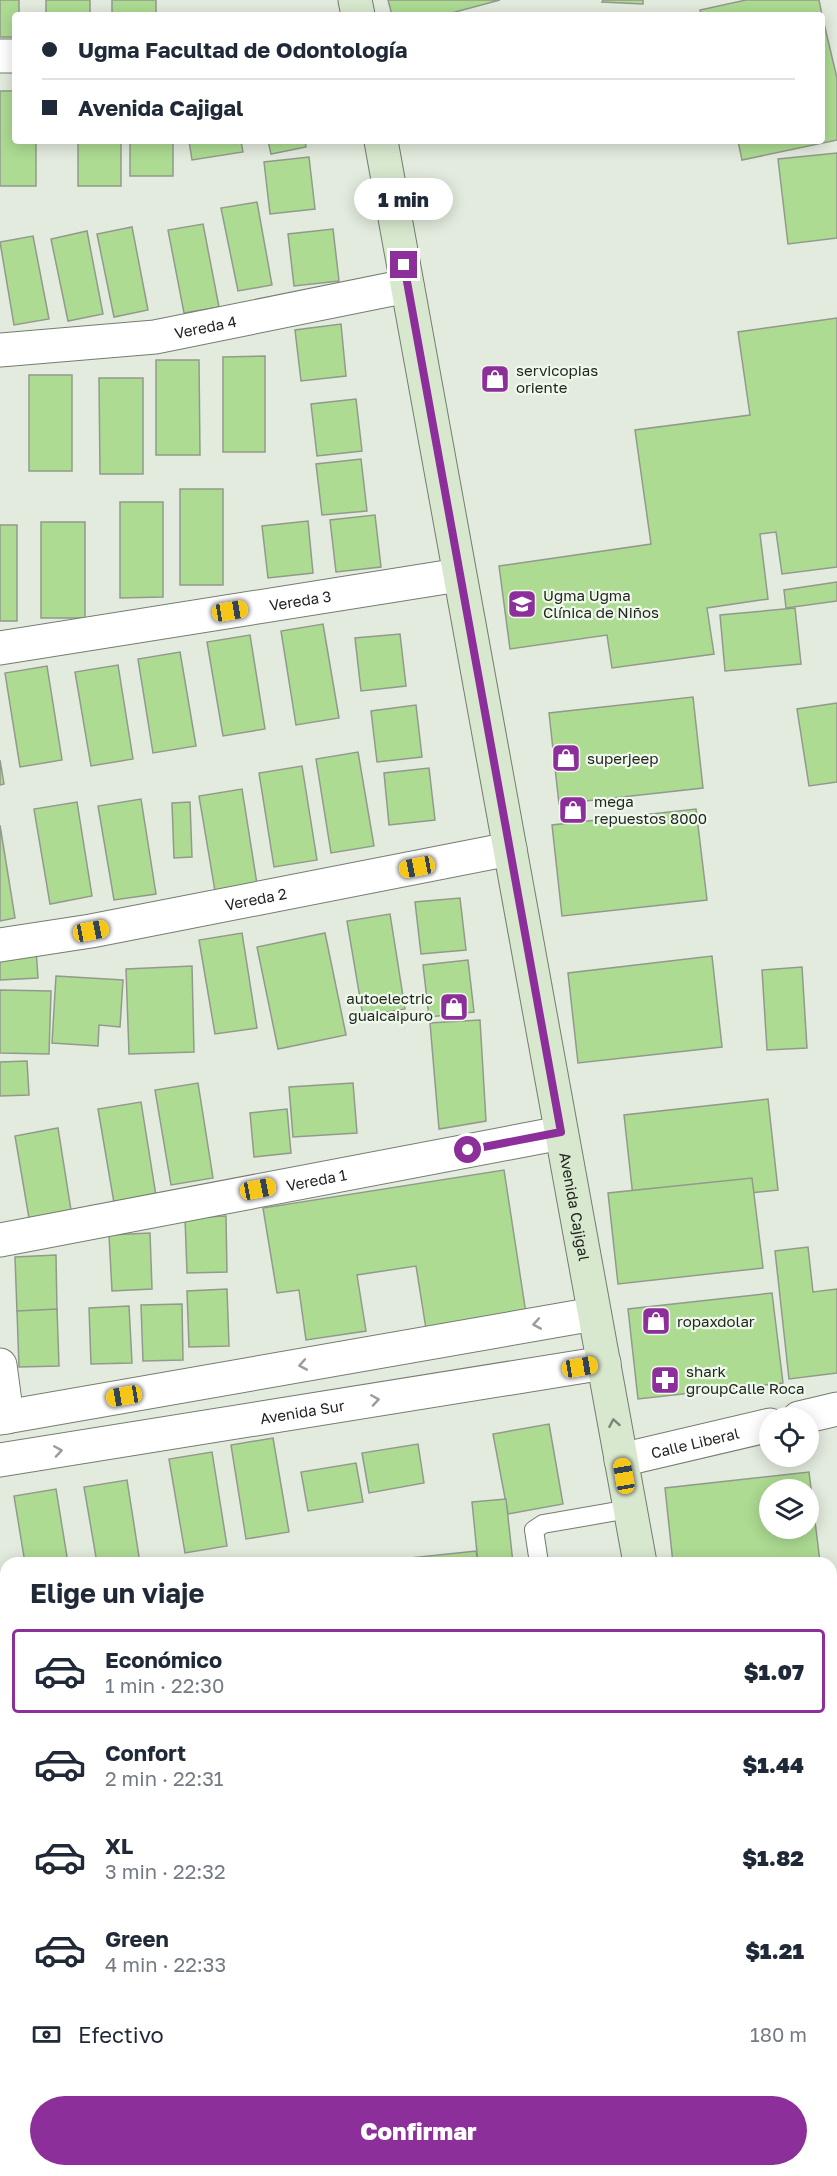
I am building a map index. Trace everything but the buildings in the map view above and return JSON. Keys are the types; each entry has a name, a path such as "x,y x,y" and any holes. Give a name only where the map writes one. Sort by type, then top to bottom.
{"main road":[{"name":"Avenida Cajigal","path":"382,144 636,1544"}],"street":[{"name":"Vereda 4","path":"0,350 155,337 407,286"},
{"name":"Vereda 3","path":"0,648 459,575"},
{"name":"Vereda 2","path":"0,945 91,931 510,849"},
{"name":"Vereda 1","path":"0,1240 561,1132"},
{"path":"0,1365 3,1417 594,1314"},
{"name":"Avenida Sur","path":"0,1460 604,1363"},
{"path":"819,1413 837,1409"},
{"name":"Calle Liberal","path":"621,1460 759,1428"}],"lane":[{"path":"538,1557 534,1530 543,1524 636,1544"}],"place":[{"name":"servicopias oriente","path":"495,379"},
{"name":"Ugma Ugma Clínica de Niños","path":"522,604"},
{"name":"superjeep","path":"566,758"},
{"name":"mega repuestos 8000","path":"573,810"},
{"name":"autoelectric guaicaipuro","path":"454,1007"},
{"name":"ropaxdolar","path":"656,1321"},
{"name":"shark groupCalle Roca","path":"665,1380"}],"route":[{"path":"404,265 561,1132 468,1150"}]}
